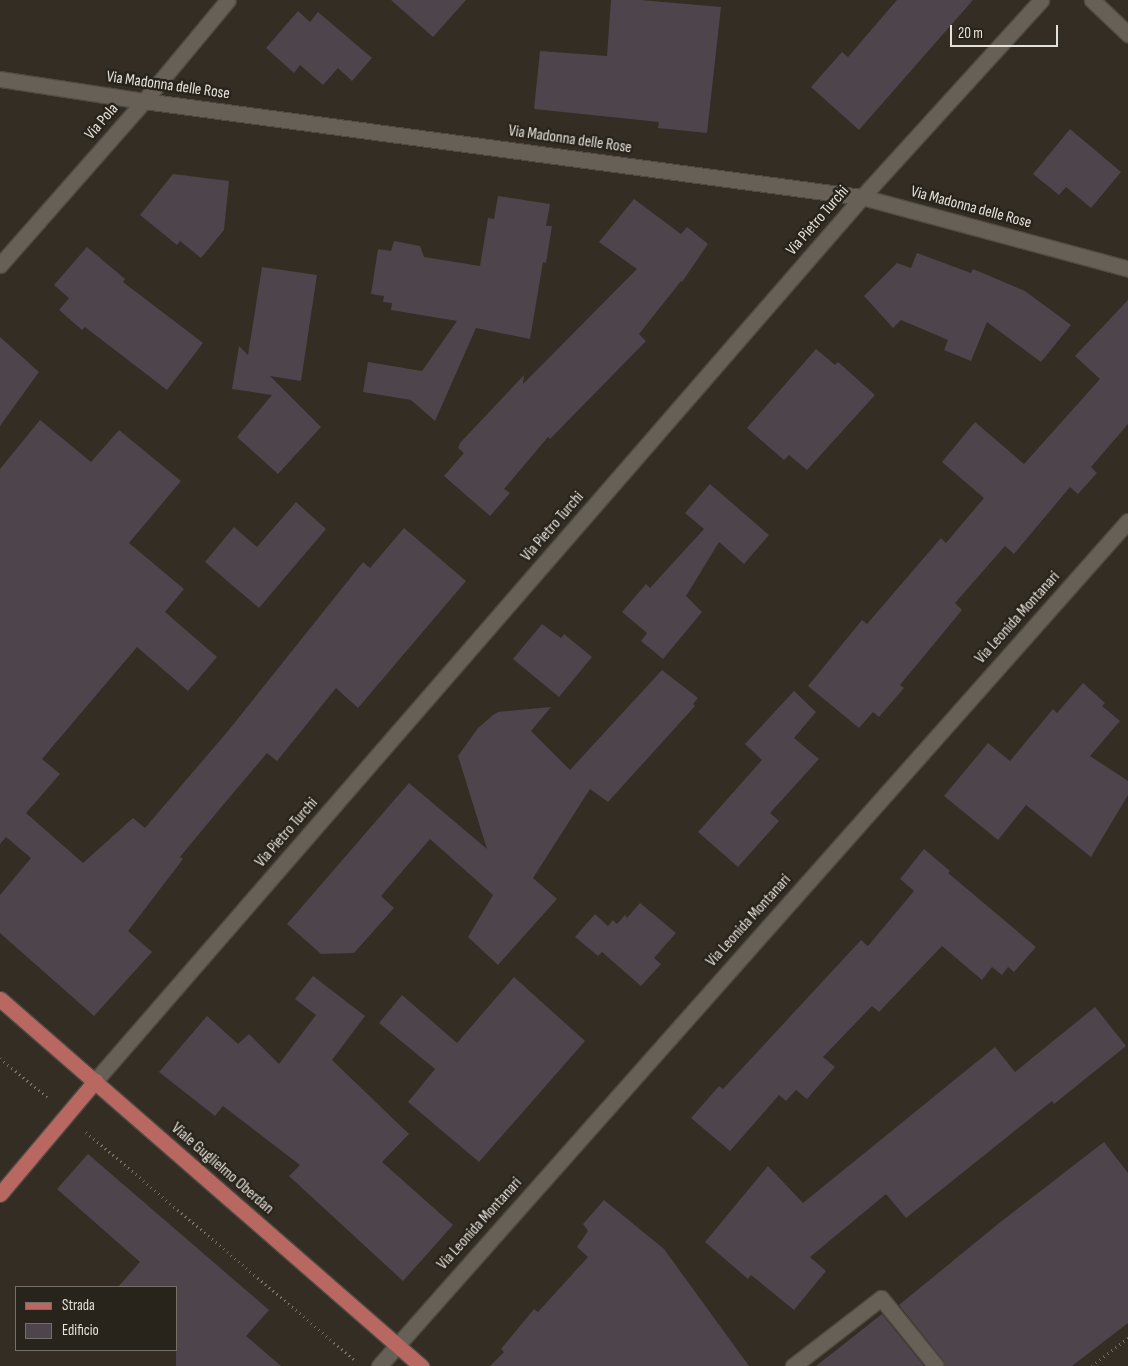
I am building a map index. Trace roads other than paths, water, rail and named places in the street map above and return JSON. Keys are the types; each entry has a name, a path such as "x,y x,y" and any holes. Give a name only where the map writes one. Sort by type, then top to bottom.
{"main road":[{"name":"Viale Guglielmo Oberdan","path":"0,999 421,1366"},
{"path":"0,1194 95,1081"}],"street":[{"name":"Via Pola","path":"0,265 144,101 228,0"},
{"name":"Via Pietro Turchi","path":"95,1081 862,197 1041,0"},
{"path":"1092,0 1128,34"},
{"name":"Via Madonna delle Rose","path":"0,79 144,101 862,197 1128,269"},
{"name":"Via Leonida Montanari","path":"379,1366 1128,521"},
{"path":"793,1366 881,1298 936,1366"}]}
